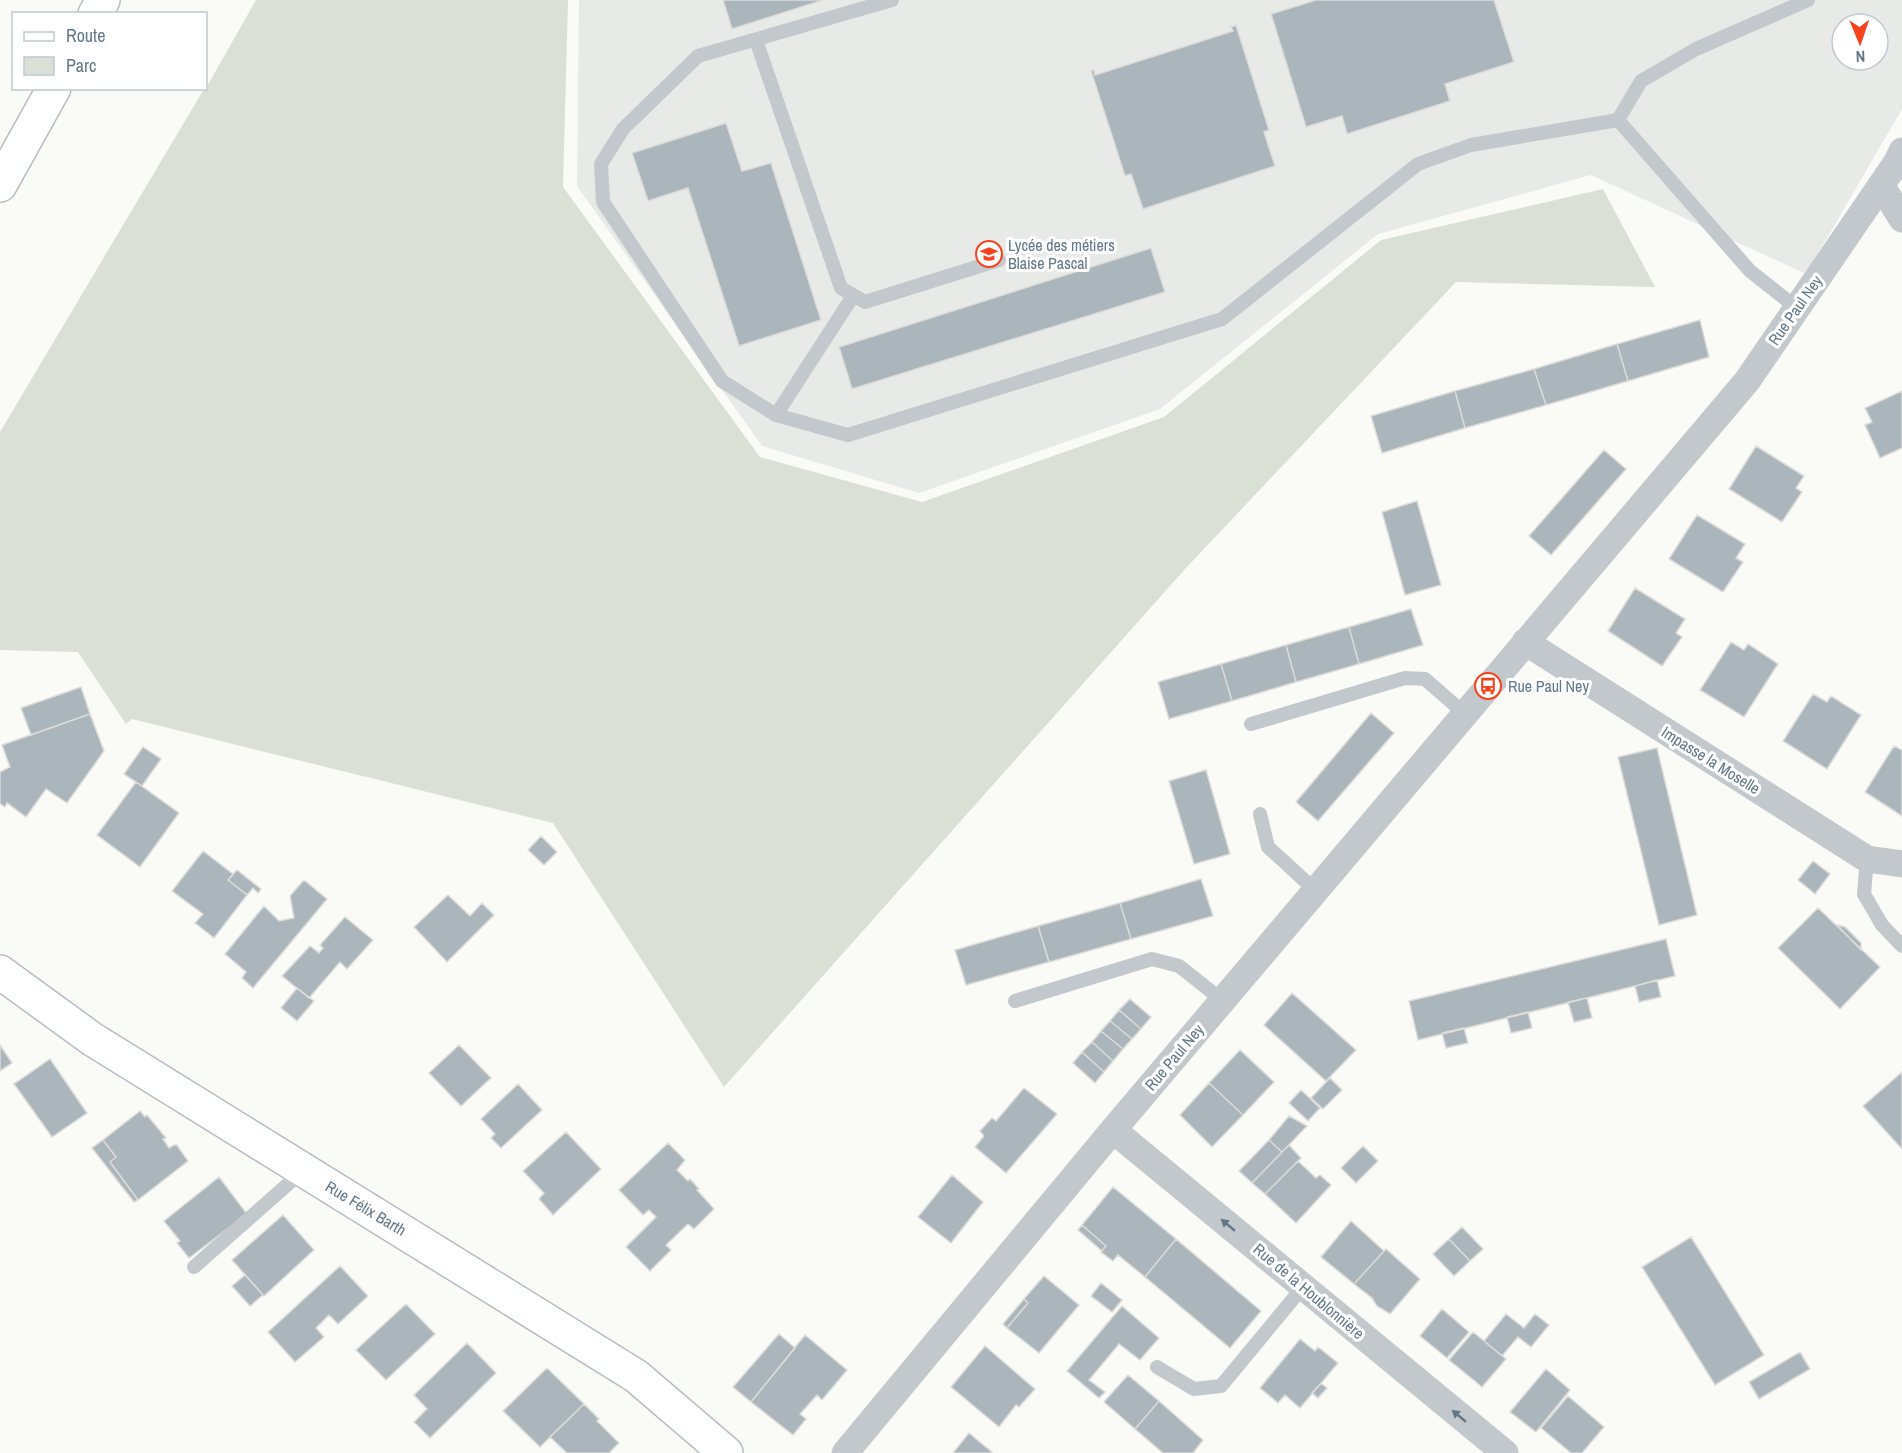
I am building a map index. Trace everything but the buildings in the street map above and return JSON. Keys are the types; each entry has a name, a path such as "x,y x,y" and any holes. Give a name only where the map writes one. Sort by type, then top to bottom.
{"street":[{"path":"0,185 53,90"},
{"name":"Rue Paul Ney","path":"845,1453 1222,1000 1747,381 1902,151"},
{"path":"1881,185 1902,219"},
{"name":"Impasse la Moselle","path":"1525,642 1867,859 1902,864"},
{"name":"Rue Félix Barth","path":"0,972 92,1039 636,1376 726,1453"},
{"name":"Rue de la Houblonnière","path":"1113,1130 1505,1453"}],"lane":[{"path":"891,0 698,56 624,129 601,164 603,202 722,381 776,415 848,435 1222,319 1418,164 1472,145 1618,120 1641,81 1696,49 1808,0"},
{"path":"756,40 841,288 865,302 999,260"},
{"path":"1618,120 1750,271 1797,308"},
{"path":"776,415 854,296"},
{"path":"1251,724 1404,678 1425,679 1464,713"},
{"path":"1260,814 1268,847 1315,890"},
{"path":"1867,859 1864,894 1882,925 1902,946"},
{"path":"1015,1001 1152,959 1179,966 1222,1000"},
{"path":"194,1267 304,1170"},
{"path":"1157,1367 1194,1389 1221,1386 1303,1287"}],"shaded area":[{"name":"Lycée des métiers Blaise Pascal","path":"579,0 1902,0 1902,109 1806,274 1591,175 1378,234 1160,409 919,493 762,446 577,186"}],"green space":[{"path":"256,0 568,0 563,187 760,457 922,502 1164,417 1381,240 1603,189 1655,287 1456,282 1185,569 724,1087 553,823 132,719 126,724 78,652 0,650 0,432 203,90 207,90"}],"place":[{"name":"Lycée des métiers Blaise Pascal","path":"989,254"},
{"name":"Rue Paul Ney","path":"1488,686"}]}
